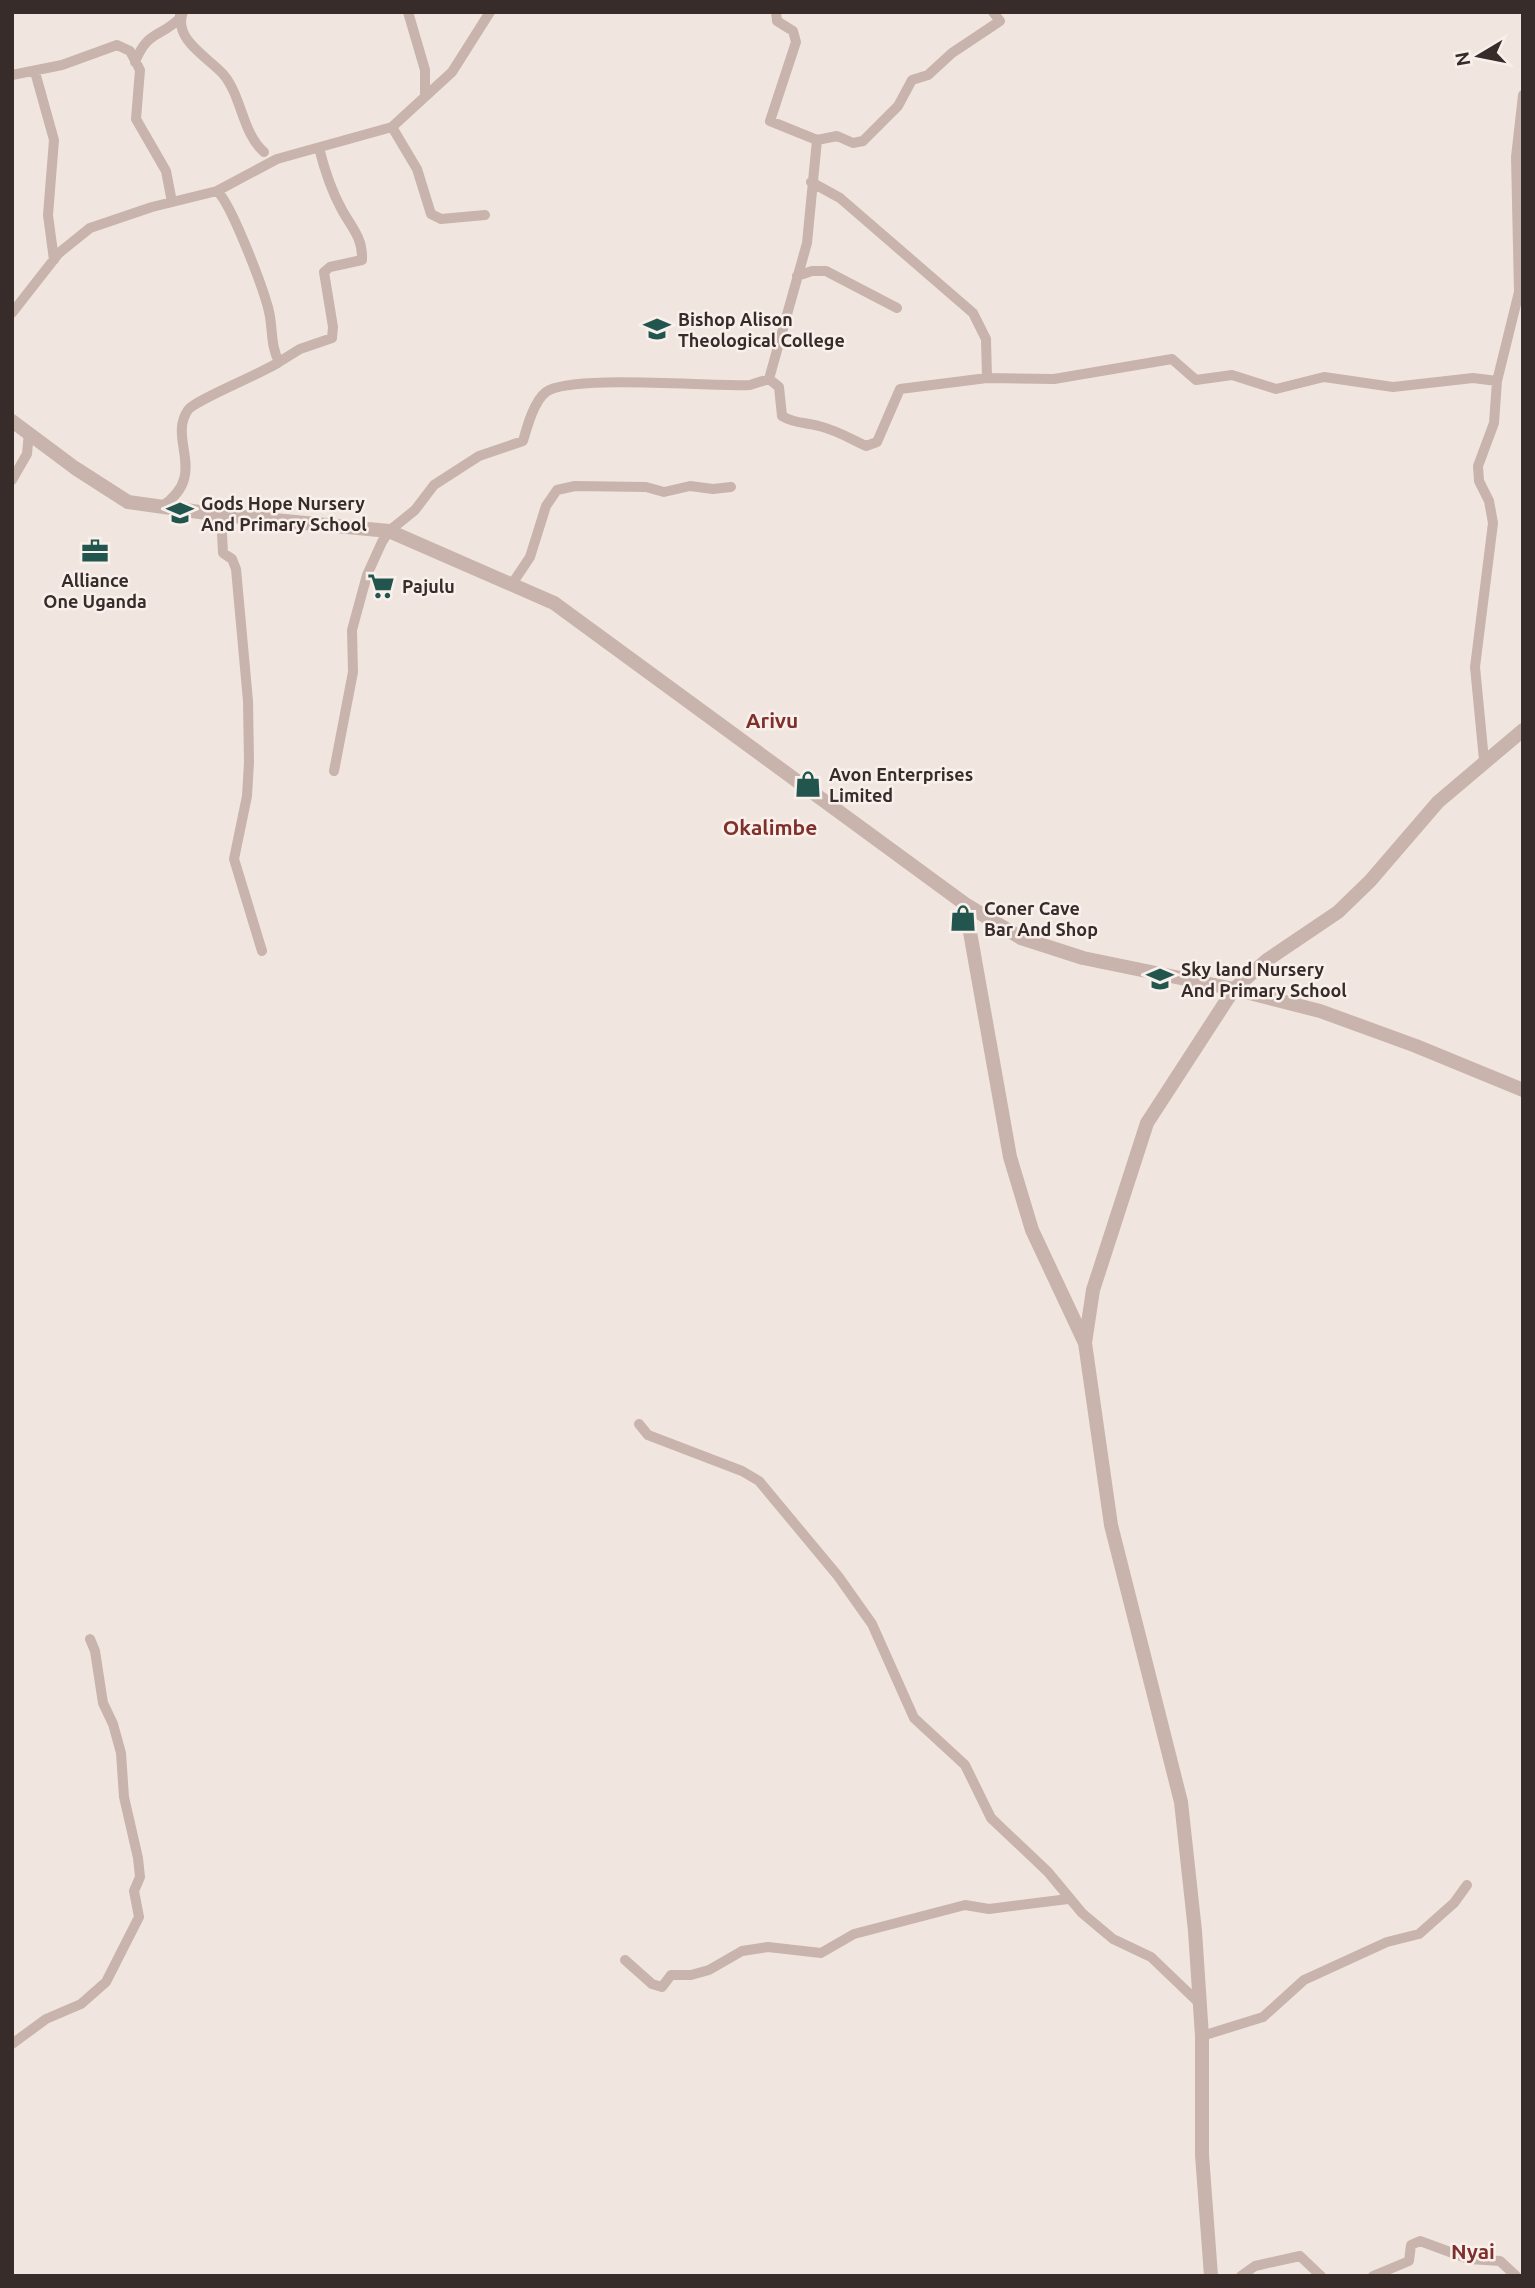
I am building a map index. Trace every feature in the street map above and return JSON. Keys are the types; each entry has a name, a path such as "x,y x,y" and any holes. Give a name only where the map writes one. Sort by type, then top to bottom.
{"street":[{"path":"408,12 425,69 425,94"},
{"path":"12,313 54,260 90,228 217,191 265,163 392,127 452,72 490,12"},
{"path":"776,12 777,21 793,31 796,42 770,121 817,140 837,136 853,143 863,142 898,106 912,80 928,75 953,53 1000,21 993,12"},
{"path":"135,62 149,37 173,25 181,14"},
{"path":"181,14 196,50 227,79 254,139 264,152"},
{"path":"12,75 35,72 117,44 130,51 141,75 136,119 166,171 172,202"},
{"path":"35,72 54,141 48,215 54,260"},
{"path":"1484,761 1475,667 1493,523 1491,505 1479,481 1478,472 1479,460 1494,423 1497,380 1518,292 1516,157 1523,95"},
{"path":"392,127 416,169 431,214 440,219 485,215"},
{"path":"769,379 807,243 817,140"},
{"path":"161,507 180,491 187,468 183,424 187,411 195,403 244,383 300,349 332,338 333,327 324,272 330,267 362,260 362,247 341,209 319,148"},
{"path":"811,182 840,198 973,313 986,339 987,378"},
{"path":"217,191 243,240 268,305 272,345 279,362"},
{"path":"797,276 812,271 826,271 897,308"},
{"path":"769,379 779,387 782,416 793,423 817,425 841,433 866,446 877,442 900,389 987,378 1054,379 1174,359 1182,371 1196,380 1232,375 1276,389 1324,377 1393,387 1473,377 1497,380"},
{"path":"334,771 354,672 352,630 367,575 389,531 415,510 434,485 479,457 523,441 539,401 550,390 599,383 750,385 769,379"},
{"path":"12,421 75,468 124,499 221,515 389,531 554,603 965,904 1021,938 1083,958 1234,989 1320,1012 1416,1046 1523,1090"},
{"path":"12,480 27,454 29,432"},
{"path":"512,584 530,557 545,510 557,490 575,485 646,486 664,492 690,486 713,489 731,487"},
{"path":"221,515 223,553 232,559 236,569 248,701 247,796 235,847 234,867 246,895 261,951"},
{"path":"1211,2276 1202,2154 1202,2036 1195,1931 1181,1802 1130,1612 1111,1525 1085,1343 1093,1290 1147,1123 1234,989 1267,960 1338,912 1370,881 1438,802 1523,730"},
{"path":"965,904 1010,1157 1032,1230 1085,1343"},
{"path":"639,1424 648,1435 742,1471 759,1481 838,1576 872,1624 914,1718 965,1765 991,1818 1048,1872 1068,1899 1114,1939 1151,1957 1198,2002"},
{"path":"12,2044 46,2019 81,2004 106,1982 139,1917 134,1891 140,1877 124,1797 121,1753 113,1724 103,1703 90,1639"},
{"path":"1202,2036 1263,2017 1294,1987 1314,1975 1387,1942 1419,1934 1454,1903 1467,1885"},
{"path":"625,1960 652,1984 662,1987 671,1975 691,1975 709,1970 742,1951 779,1947 821,1953 854,1934 965,1905 989,1909 1068,1899"},
{"path":"1373,2276 1409,2261 1411,2245 1420,2241 1469,2259 1500,2261 1516,2276"},
{"path":"1241,2276 1255,2266 1300,2256 1321,2276"}],"place":[{"name":"Bishop Alison Theological College","path":"657,329"},
{"name":"Gods Hope Nursery And Primary School","path":"180,513"},
{"name":"Alliance One Uganda","path":"95,551"},
{"name":"Pajulu","path":"381,586"},
{"name":"Avon Enterprises Limited","path":"808,784"},
{"name":"Coner Cave Bar And Shop","path":"963,918"},
{"name":"Sky land Nursery And Primary School","path":"1160,979"}],"district":[{"name":"Arivu","path":"772,720"},
{"name":"Okalimbe","path":"770,827"},
{"name":"Nyai","path":"1473,2251"}]}
